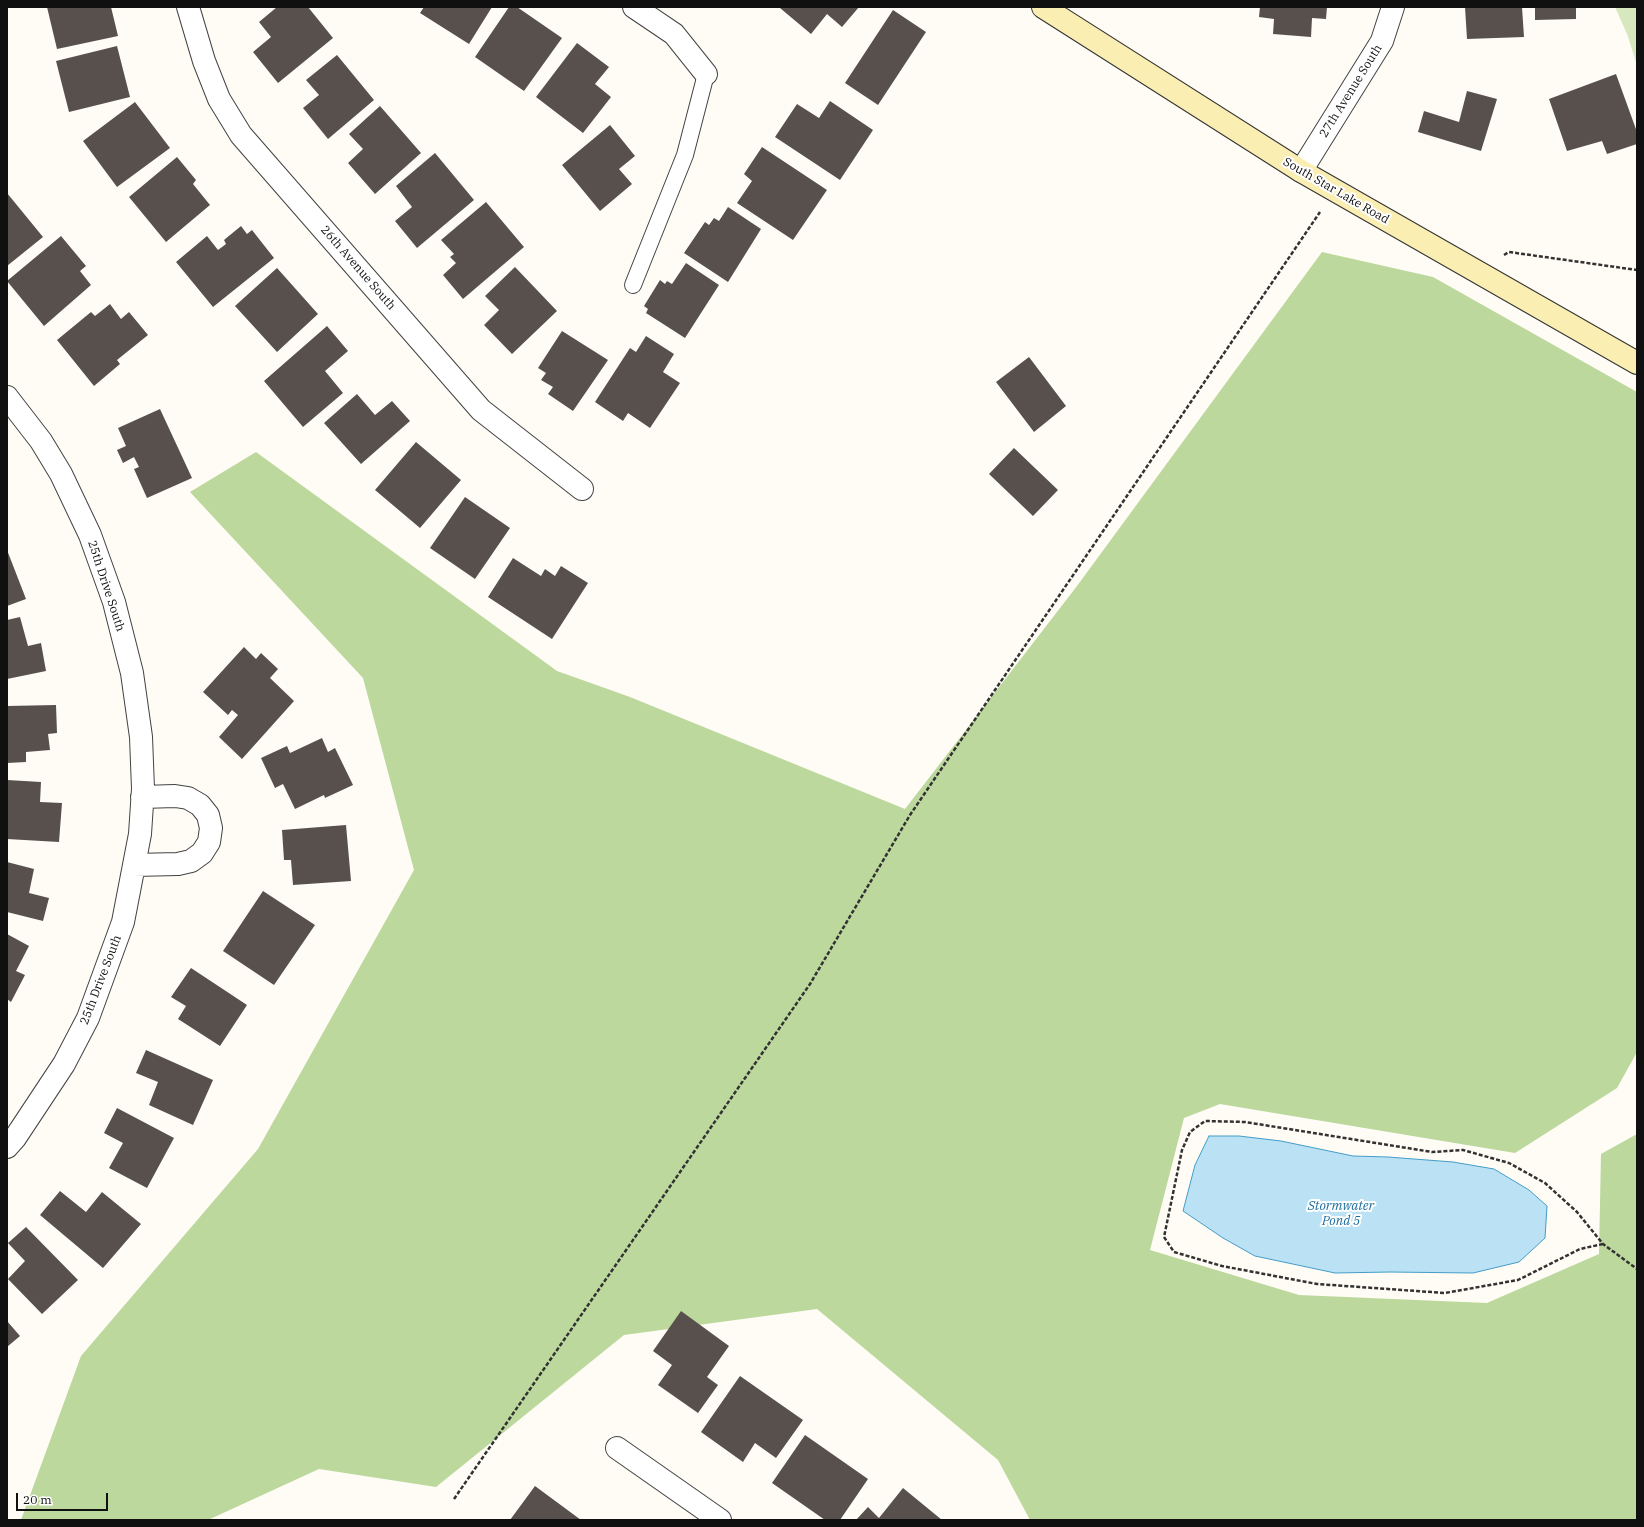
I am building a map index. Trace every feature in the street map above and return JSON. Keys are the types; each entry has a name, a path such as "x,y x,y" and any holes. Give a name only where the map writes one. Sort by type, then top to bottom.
{"street":[{"name":"26th Avenue South","path":"188,7 204,61 219,99 241,135 481,410 582,489"},
{"path":"634,7 674,34 706,74"},
{"name":"South Star Lake Road","path":"1043,7 1301,171 1637,363"},
{"name":"27th Avenue South","path":"1301,171 1382,41 1393,7"},
{"name":"25th Drive South","path":"7,397 41,441 61,474 90,535 114,602 132,672 141,737 142,797 140,834 123,922 88,1018 64,1064 15,1138 7,1147"},
{"path":"134,865 178,864 192,861 202,853 209,842 211,828 208,815 200,805 188,798 175,796 142,797"},
{"path":"617,1448 720,1520"}],"lane":[{"path":"633,285 685,155 706,74"}],"path":[{"path":"454,1499 810,984 910,815 1335,190"},
{"path":"1476,271 1510,252 1637,270"},
{"path":"1603,1244 1580,1249 1518,1280 1445,1293 1317,1284 1222,1266 1174,1252 1164,1237 1182,1150 1190,1132 1205,1121 1245,1122 1432,1152 1463,1150 1509,1163 1545,1183 1577,1212 1603,1244 1637,1269"}],"green space":[{"path":"1615,7 1637,7 1637,65 1627,34"},
{"path":"1322,252 1433,277 1637,392 1637,1052 1617,1088 1515,1153 1220,1104 1184,1118 1150,1250 1299,1295 1487,1303 1599,1254 1601,1154 1637,1134 1637,1520 1030,1520 998,1460 817,1309 624,1335 436,1487 319,1469 208,1520 21,1520 81,1356 258,1149 414,870 363,678 190,492 256,452 557,671 630,697 905,809 1077,586"}],"water":[{"name":"Stormwater Pond 5","path":"1209,1136 1239,1136 1281,1141 1353,1156 1453,1162 1494,1169 1529,1190 1547,1206 1545,1238 1519,1262 1473,1273 1335,1273 1255,1256 1223,1238 1183,1211 1195,1165"}],"building":[{"path":"47,7 111,7 118,36 57,49"},
{"path":"277,7 308,7 333,38 278,83 253,52 271,37 259,22"},
{"path":"424,7 492,7 469,44 420,13"},
{"path":"509,7 517,7 562,38 524,91 475,57"},
{"path":"859,7 842,27 827,14 811,34 780,8"},
{"path":"1260,7 1327,7 1326,19 1312,18 1311,37 1273,34 1274,19 1259,17"},
{"path":"1465,7 1522,7 1524,37 1467,39"},
{"path":"1535,7 1576,7 1576,19 1535,20"},
{"path":"893,10 926,32 878,105 845,83"},
{"path":"577,43 609,67 595,84 611,97 583,133 536,97"},
{"path":"117,46 130,97 69,112 56,61"},
{"path":"337,55 374,100 328,139 303,108 319,95 306,80"},
{"path":"1616,74 1637,132 1637,144 1607,154 1602,141 1567,151 1549,99"},
{"path":"1467,91 1497,99 1481,151 1418,132 1424,111 1459,122"},
{"path":"830,101 873,130 840,180 775,137 797,104 819,118"},
{"path":"135,102 170,148 117,187 83,141"},
{"path":"380,106 421,153 375,194 348,163 363,149 349,134"},
{"path":"610,125 635,156 619,169 632,184 600,211 562,165"},
{"path":"762,147 827,190 793,240 737,203 752,181 744,174"},
{"path":"435,153 474,200 417,248 395,221 412,207 396,186"},
{"path":"177,157 196,180 193,184 210,205 166,242 129,197"},
{"path":"7,193 43,237 7,266"},
{"path":"486,202 524,247 463,299 443,275 456,263 450,257 454,254 441,240"},
{"path":"728,207 761,229 728,282 684,253 705,222 709,225 714,218 719,221"},
{"path":"241,226 247,234 252,230 274,258 213,307 176,262 207,236 218,250 226,244 224,240"},
{"path":"61,236 86,266 80,271 91,285 44,326 7,281"},
{"path":"686,263 719,285 685,338 646,313 648,309 644,306 660,280 665,284 667,281 672,284"},
{"path":"515,267 557,311 512,354 484,325 499,310 485,296"},
{"path":"277,268 318,314 277,352 235,306"},
{"path":"110,304 121,319 129,312 148,335 117,360 120,364 94,386 57,340 91,312 95,316"},
{"path":"327,326 348,351 325,371 343,393 303,427 264,381"},
{"path":"562,331 608,360 573,411 548,394 553,387 541,380 546,373 538,368"},
{"path":"646,336 674,354 663,372 680,383 650,428 628,413 623,421 595,402 630,348 636,352"},
{"path":"1029,357 1066,406 1034,432 996,382"},
{"path":"357,394 375,415 392,401 410,421 361,464 324,423"},
{"path":"160,409 192,478 147,498 134,469 139,467 134,457 123,463 117,450 126,446 118,428"},
{"path":"416,442 461,480 420,528 375,490"},
{"path":"1014,448 1058,490 1033,516 989,474"},
{"path":"465,497 510,528 475,579 430,548"},
{"path":"7,550 26,599 7,606"},
{"path":"513,558 541,576 545,569 555,576 561,566 588,583 552,639 488,597"},
{"path":"20,617 28,646 41,643 46,671 7,679 7,620"},
{"path":"244,647 256,659 261,653 278,669 270,678 294,701 242,759 219,737 238,715 232,710 228,715 203,692"},
{"path":"56,705 57,733 48,734 50,750 26,752 26,762 7,763 7,706"},
{"path":"322,738 328,752 335,748 353,785 325,798 324,795 295,809 283,784 275,788 261,758 287,746 290,753"},
{"path":"7,780 41,782 40,802 62,803 59,842 7,839"},
{"path":"346,825 351,881 293,885 291,860 284,860 282,830"},
{"path":"7,862 34,869 29,893 49,898 43,921 7,912"},
{"path":"263,891 315,925 274,985 223,951"},
{"path":"7,934 29,946 16,971 25,975 11,1002 7,999"},
{"path":"191,968 247,1005 220,1046 178,1019 186,1006 171,997"},
{"path":"146,1050 213,1080 193,1125 149,1105 158,1082 136,1073"},
{"path":"117,1108 174,1138 147,1188 109,1168 123,1143 104,1133"},
{"path":"60,1191 86,1212 102,1192 141,1224 103,1268 40,1215"},
{"path":"26,1227 78,1280 42,1314 8,1279 25,1261 8,1243"},
{"path":"681,1311 729,1346 707,1377 718,1385 698,1413 658,1385 672,1365 653,1351"},
{"path":"7,1321 20,1336 7,1347"},
{"path":"740,1376 803,1420 776,1458 755,1443 743,1462 701,1432"},
{"path":"805,1435 868,1479 840,1520 825,1520 772,1483"},
{"path":"535,1486 581,1520 510,1520"},
{"path":"903,1488 942,1520 856,1520 868,1507 879,1518"}]}
